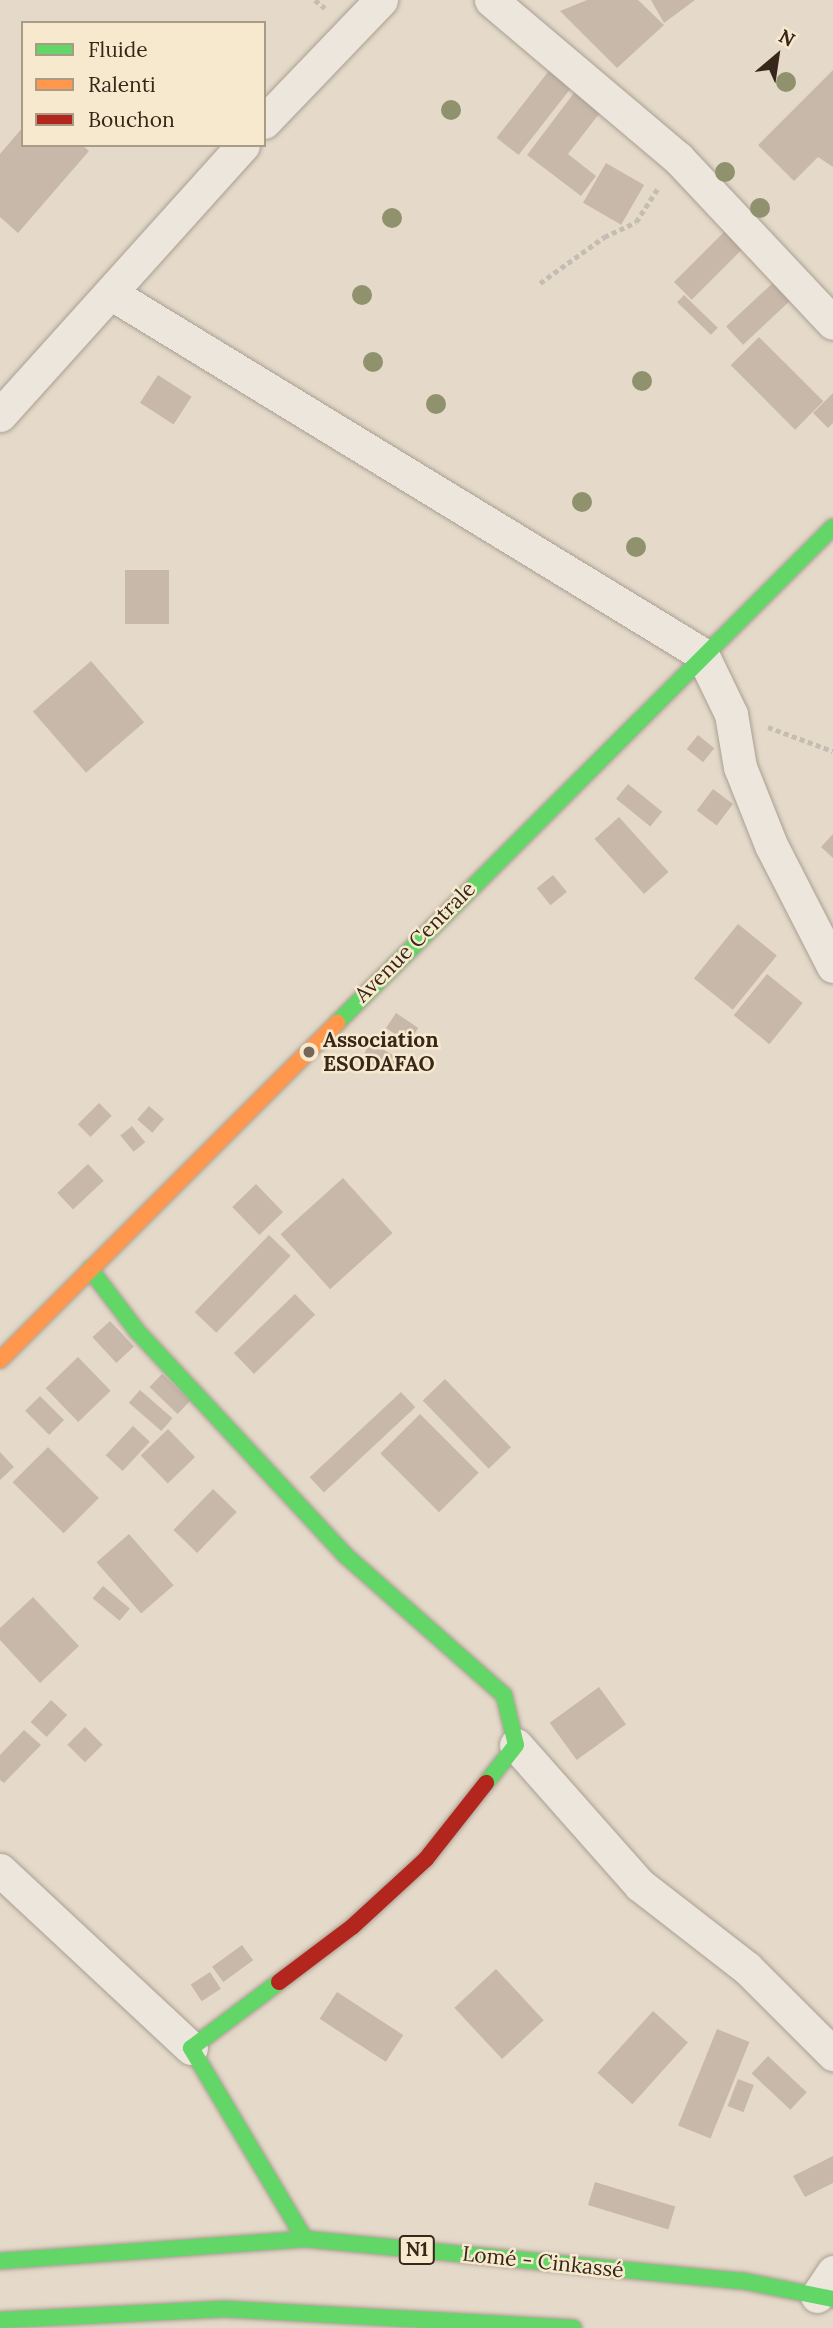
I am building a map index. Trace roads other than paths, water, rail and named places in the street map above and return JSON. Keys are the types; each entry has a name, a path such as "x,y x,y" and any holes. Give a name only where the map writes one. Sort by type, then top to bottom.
{"main road":[{"name":"Avenue Centrale","path":"0,1360 702,654 833,527"},
{"path":"90,1269 137,1331 345,1555 504,1695 513,1720 516,1745 426,1859 352,1927 191,2048 305,2239"},
{"name":"Lomé - Cinkassé","path":"0,2262 305,2239 828,2289"},
{"path":"0,2320 216,2319 573,2328"}],"street":[{"path":"266,120 381,0"},
{"path":"491,0 678,158 833,323"},
{"path":"0,415 112,294 241,147"},
{"path":"112,294 702,654 731,714 740,767 771,845 833,966"},
{"path":"516,1745 640,1885 747,1968 833,2054"},
{"path":"0,1870 191,2048"}],"place":[{"name":"Association ESODAFAO","path":"309,1052"}]}
